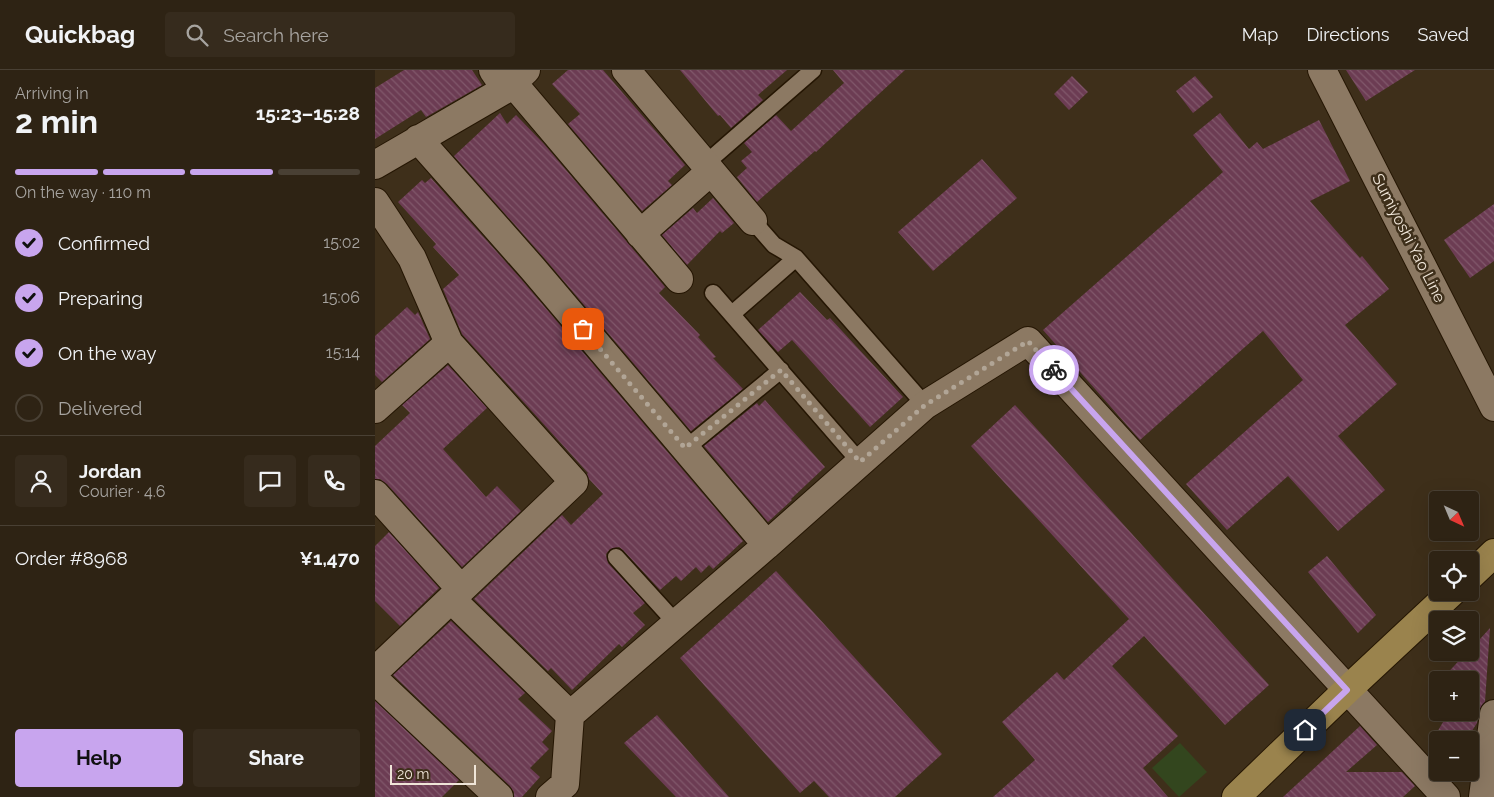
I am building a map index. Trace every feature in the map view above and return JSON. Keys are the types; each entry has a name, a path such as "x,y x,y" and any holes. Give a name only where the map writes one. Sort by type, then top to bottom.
{"main road":[{"path":"1479,567 1494,553"},
{"path":"1236,797 1442,601"}],"street":[{"path":"626,70 753,221"},
{"name":"Sumiyoshi Yao Line","path":"1322,70 1494,407"},
{"path":"375,165 418,139 509,78 679,279"},
{"path":"418,139 533,269 767,545"},
{"path":"641,234 708,167"},
{"path":"375,202 412,258 449,343 574,482 375,671"},
{"path":"551,797 565,784 570,715 767,545 925,405 1028,341 1446,797"},
{"path":"375,409 449,343"},
{"path":"375,494 455,593 570,715"},
{"path":"375,680 499,797"},
{"path":"1483,797 1494,714"}],"lane":[{"path":"708,167 813,70"},
{"path":"753,221 774,244 796,258 925,405"},
{"path":"732,314 796,258"},
{"path":"713,293 860,462"},
{"path":"685,448 781,370"},
{"path":"617,557 676,623"}],"green space":[{"path":"1180,743 1207,772 1179,797 1152,768"}],"building":[{"path":"404,70 472,70 482,85 426,117 421,110 375,139 375,88"},
{"path":"568,70 603,70 685,165 668,181 672,185 642,211 568,124 580,114 552,84"},
{"path":"680,70 787,70 758,95 763,100 731,128 720,115 718,116"},
{"path":"833,70 905,70 816,152 757,202 737,177 747,168 741,161 752,152 744,143 776,115 791,131 844,83"},
{"path":"1346,70 1415,70 1366,101"},
{"path":"1072,76 1088,92 1069,110 1054,94"},
{"path":"1195,76 1213,97 1193,113 1176,91"},
{"path":"500,113 507,124 516,115 544,144 665,287 659,293 700,335 698,337 716,357 713,358 743,389 691,431 545,259 454,156"},
{"path":"1220,113 1249,149 1257,142 1263,149 1319,120 1350,181 1310,201 1360,258 1362,256 1389,289 1345,325 1397,384 1338,436 1385,490 1338,531 1288,476 1227,530 1186,484 1303,380 1263,331 1140,440 1043,330 1223,172 1193,135"},
{"path":"982,159 1017,198 933,271 898,232"},
{"path":"431,178 521,279 743,541 713,569 709,565 701,573 696,567 681,581 676,576 660,590 623,550 619,547 610,549 606,554 608,563 645,603 633,613 645,625 622,647 619,644 572,690 551,668 548,671 474,599 562,515 571,525 603,494 589,479 588,473 462,334 443,289 459,275 433,247 436,244 398,202 422,180 425,183"},
{"path":"713,198 734,223 722,233 720,231 687,265 662,235 693,208 697,213"},
{"path":"1494,204 1494,261 1470,278 1444,240"},
{"path":"800,292 827,320 830,318 903,397 870,427 792,340 778,352 758,330"},
{"path":"407,307 415,315 418,312 430,339 382,382 375,375 375,336"},
{"path":"448,365 487,408 443,449 486,497 497,486 521,511 462,567 387,484 380,479 375,479 375,446 410,413 402,405"},
{"path":"765,400 825,467 768,522 704,446 757,403 759,406"},
{"path":"1015,405 1269,685 1225,725 1144,636 1112,666 1178,736 1143,768 1168,797 993,797 1035,760 1002,722 1057,672 1064,680 1129,619 971,446"},
{"path":"389,532 439,588 400,626 375,601 375,546"},
{"path":"1327,556 1376,615 1358,633 1308,572"},
{"path":"776,571 942,754 895,797 829,797 814,781 800,793 680,658"},
{"path":"451,621 525,693 518,699 552,731 542,742 549,749 530,768 540,777 522,797 514,797 514,792 510,786 393,675"},
{"path":"1490,628 1485,702 1479,711 1479,671 1449,671 1459,661 1479,661 1479,640"},
{"path":"375,701 459,780 442,797 375,797"},
{"path":"657,715 729,797 676,797 624,743"},
{"path":"1444,721 1477,721 1472,731 1438,731"},
{"path":"1360,726 1377,745 1346,772 1402,772 1415,786 1403,797 1283,797"}],"way so far":[{"path":"583,329 685,448 781,370 860,462 925,405 1028,341 1054,370"}],"route":[{"path":"1054,370 1347,690 1305,730"}]}
